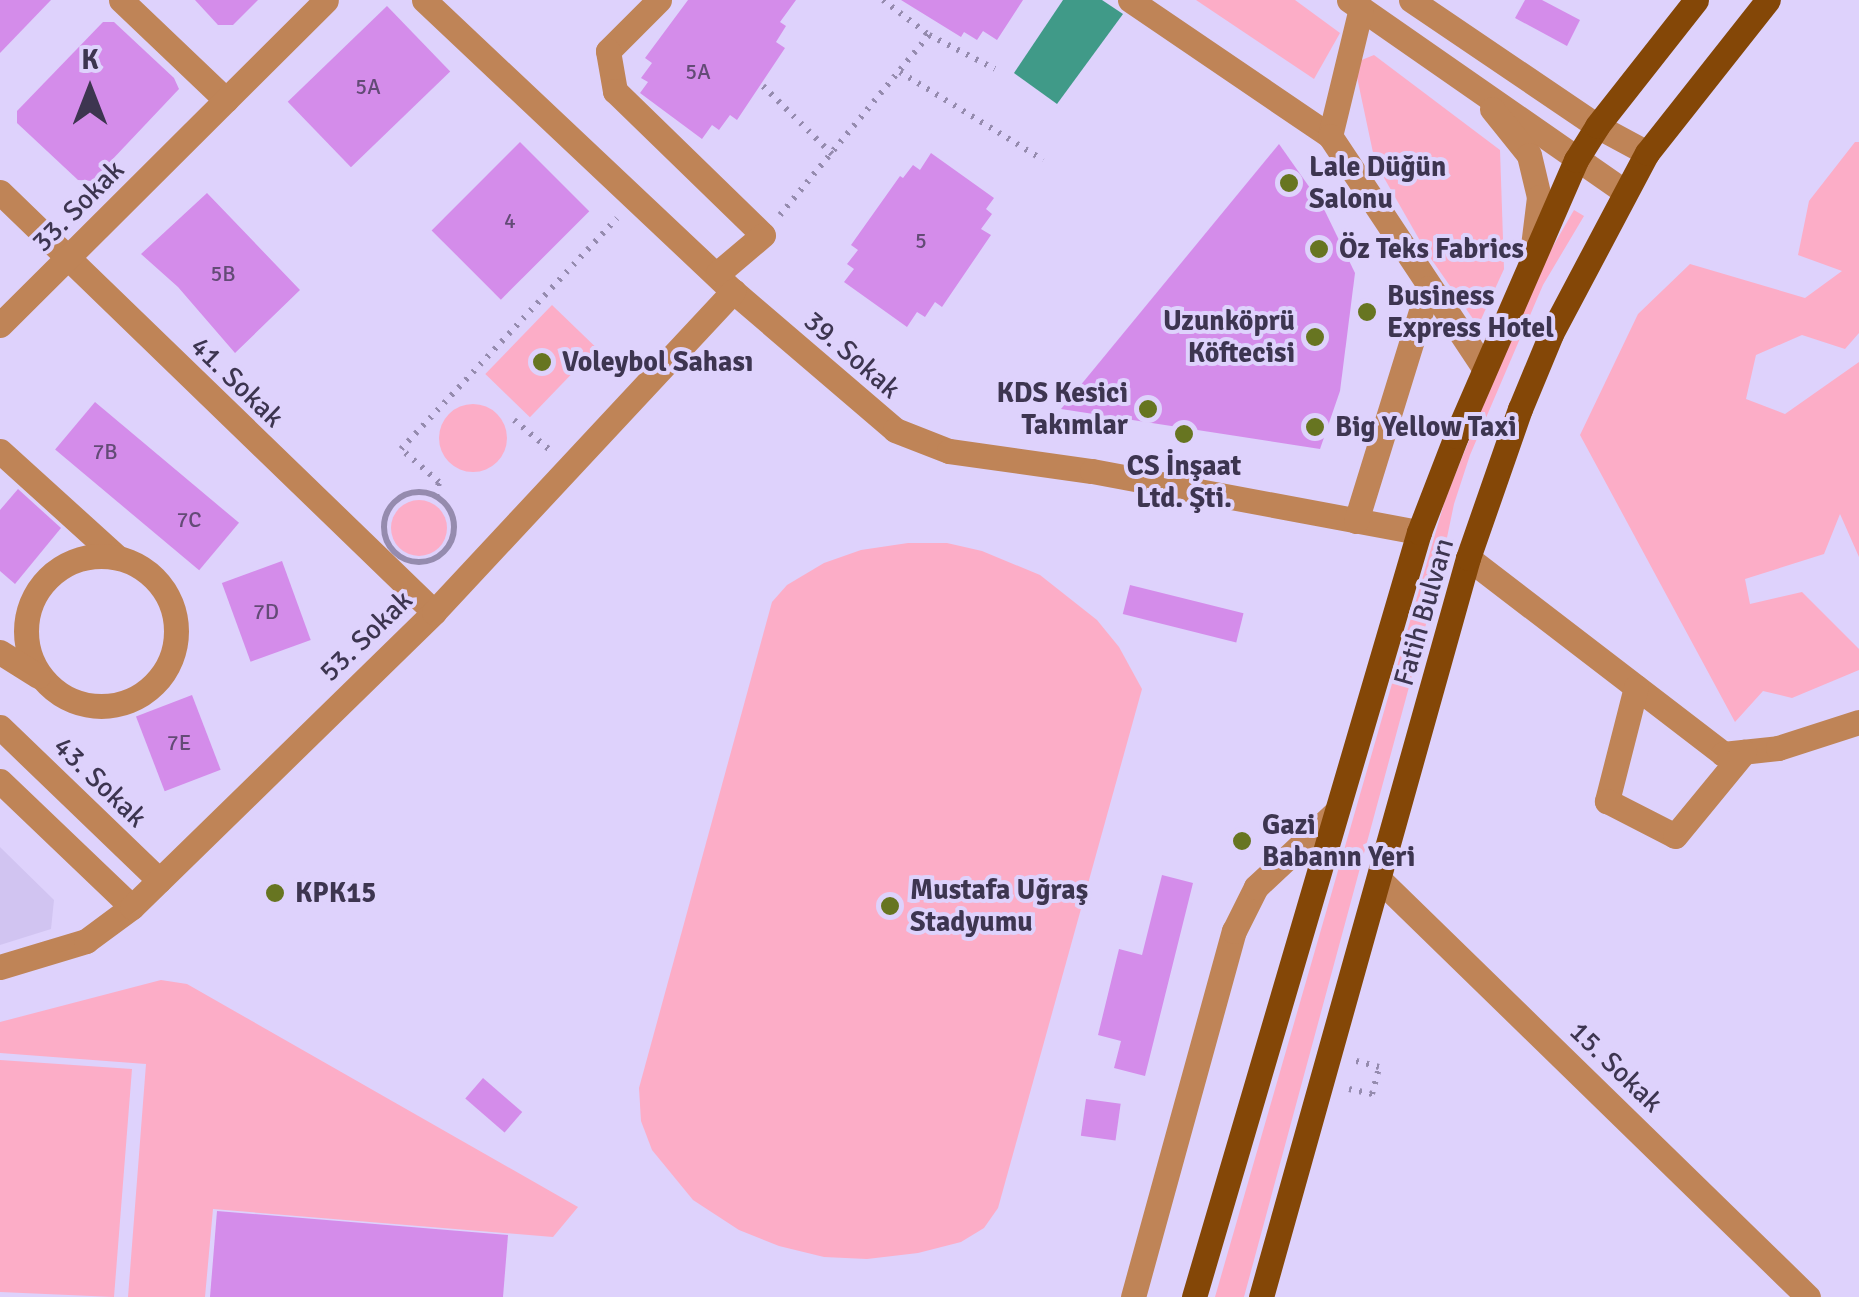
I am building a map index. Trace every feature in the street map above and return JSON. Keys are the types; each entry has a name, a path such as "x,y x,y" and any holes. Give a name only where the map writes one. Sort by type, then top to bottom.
{"main road":[{"name":"Fatih Bulvarı","path":"1194,1297 1419,532 1484,368 1576,160 1596,126 1696,0"},
{"name":"Fatih Bulvarı","path":"1262,1297 1468,558 1551,334 1647,153 1768,0"}],"street":[{"path":"121,0 226,100"},
{"name":"33. Sokak","path":"0,325 326,0"},
{"name":"39. Sokak","path":"424,0 725,282 884,423 949,452 1092,471 1419,532"},
{"path":"659,0 608,52 615,92 763,235"},
{"path":"1130,0 1330,136 1484,368"},
{"path":"1411,0 1596,126 1647,153"},
{"path":"1330,136 1355,4 1624,191"},
{"path":"1470,81 1530,156 1539,196 1532,256"},
{"name":"41. Sokak","path":"0,192 434,612"},
{"name":"53. Sokak","path":"0,967 86,942 132,907 434,612 763,235"},
{"path":"1356,521 1428,288"},
{"path":"0,451 116,556 140,566 160,583 172,606 177,632 172,658 158,681 138,697 113,706 86,705 62,696 42,678 0,652"},
{"path":"42,678 29,656 25,630 30,604 44,581 64,564 89,556 116,556"},
{"path":"1468,558 1723,754 1778,748 1859,722"},
{"path":"1636,686 1608,801 1675,836 1744,752"},
{"name":"43. Sokak","path":"0,727 159,880"},
{"path":"0,781 132,907"},
{"path":"1133,1297 1234,931 1256,886 1335,814"},
{"name":"15. Sokak","path":"1381,881 1808,1297"}],"path":[{"path":"883,0 929,36 995,68"},
{"path":"763,235 929,36"},
{"path":"900,72 1044,160"},
{"path":"763,86 832,154"},
{"path":"436,496 439,482 400,449 617,218 632,231"},
{"path":"514,420 550,451"},
{"path":"537,465 564,437"},
{"path":"410,493 436,496 452,513 453,537 439,557 428,562 404,560 387,544 384,533 389,508 410,493"},
{"path":"440,564 468,536"},
{"path":"1348,1089 1372,1094 1379,1067 1356,1062"}],"shaded area":[{"path":"1063,0 1102,0 1123,14 1057,104 1014,73"},
{"path":"1196,0 1295,0 1340,33 1314,79"},
{"path":"1374,55 1500,150 1504,269 1478,326 1427,253 1375,162 1354,63"},
{"path":"1855,142 1859,142 1859,333 1845,349 1802,335 1756,355 1746,399 1785,414 1859,362 1859,557 1840,514 1824,554 1745,579 1750,604 1802,592 1859,649 1859,670 1792,698 1763,691 1735,722 1580,435 1638,314 1690,264 1805,298 1842,271 1798,255 1809,201"},
{"path":"1574,210 1584,216 1543,285 1470,455 1454,504 1439,576 1244,1297 1215,1297 1445,500 1534,279"},
{"name":"Voleybol Sahası","path":"552,305 597,348 530,417 485,374"},
{"path":"473,404 486,406 497,414 505,425 505,451 497,462 486,470 473,472 460,470 449,462 441,451 439,438 441,425 449,414 460,406"},
{"path":"419,500 439,508 447,528 439,548 419,556 399,548 391,528 399,508"},
{"name":"Mustafa Uğraş Stadyumu","path":"908,543 947,543 982,551 1040,575 1097,620 1119,647 1142,689 998,1208 984,1228 961,1242 918,1253 867,1259 824,1257 779,1246 739,1230 693,1200 652,1150 641,1121 639,1088 772,602 787,585 824,563 861,550"},
{"path":"0,847 54,900 51,929 0,945"},
{"path":"161,980 187,984 578,1207 553,1237 213,1209 205,1297 128,1297 146,1064 0,1053 0,1022"},
{"path":"0,1060 132,1069 114,1297 0,1292"}],"building":[{"path":"0,0 51,0 0,53"},
{"path":"195,0 258,0 233,25 218,25"},
{"path":"688,0 796,0 780,22 786,26 776,42 785,48 737,120 730,115 719,130 712,125 702,139 640,93 648,82 641,78 652,63 645,58"},
{"path":"901,0 1023,0 997,40 983,31 977,40 964,32 961,37"},
{"path":"1525,0 1542,0 1580,20 1567,46 1515,18"},
{"path":"387,6 450,71 351,167 288,102"},
{"path":"103,22 114,22 174,78 179,89 92,181 78,180 17,123 17,111"},
{"path":"520,142 589,211 501,300 432,230"},
{"path":"1279,144 1322,205 1355,273 1340,391 1320,449 1061,409"},
{"path":"931,153 994,198 986,209 992,214 981,229 991,235 942,307 935,302 925,317 917,312 907,327 844,282 854,269 847,264 858,250 851,245 900,176 903,178 913,165 920,170"},
{"path":"207,193 300,290 235,353 178,287 141,254"},
{"path":"95,402 239,523 199,570 55,449"},
{"path":"18,489 61,528 15,584 0,571 0,510"},
{"path":"282,561 311,640 251,662 222,583"},
{"path":"1130,585 1244,613 1236,642 1123,614"},
{"path":"192,695 221,770 165,791 136,717"},
{"path":"1162,875 1193,883 1145,1076 1114,1068 1121,1041 1098,1035 1119,949 1142,955"},
{"path":"483,1078 522,1112 505,1132 465,1098"},
{"path":"1086,1099 1121,1104 1116,1141 1081,1136"},
{"path":"217,1211 508,1235 503,1297 210,1297"}],"place":[{"name":"Lale Düğün Salonu","path":"1289,183"},
{"name":"Öz Teks Fabrics","path":"1319,249"},
{"name":"Business Express Hotel","path":"1367,312"},
{"name":"Uzunköprü Köftecisi","path":"1315,337"},
{"name":"Voleybol Sahası","path":"542,362"},
{"name":"KDS Kesici Takımlar","path":"1148,409"},
{"name":"Big Yellow Taxi","path":"1315,427"},
{"name":"CS İnşaat Ltd. Şti.","path":"1184,434"},
{"name":"Gazi Babanın Yeri","path":"1242,841"},
{"name":"KPK15","path":"275,893"},
{"name":"Mustafa Uğraş Stadyumu","path":"890,906"}]}
